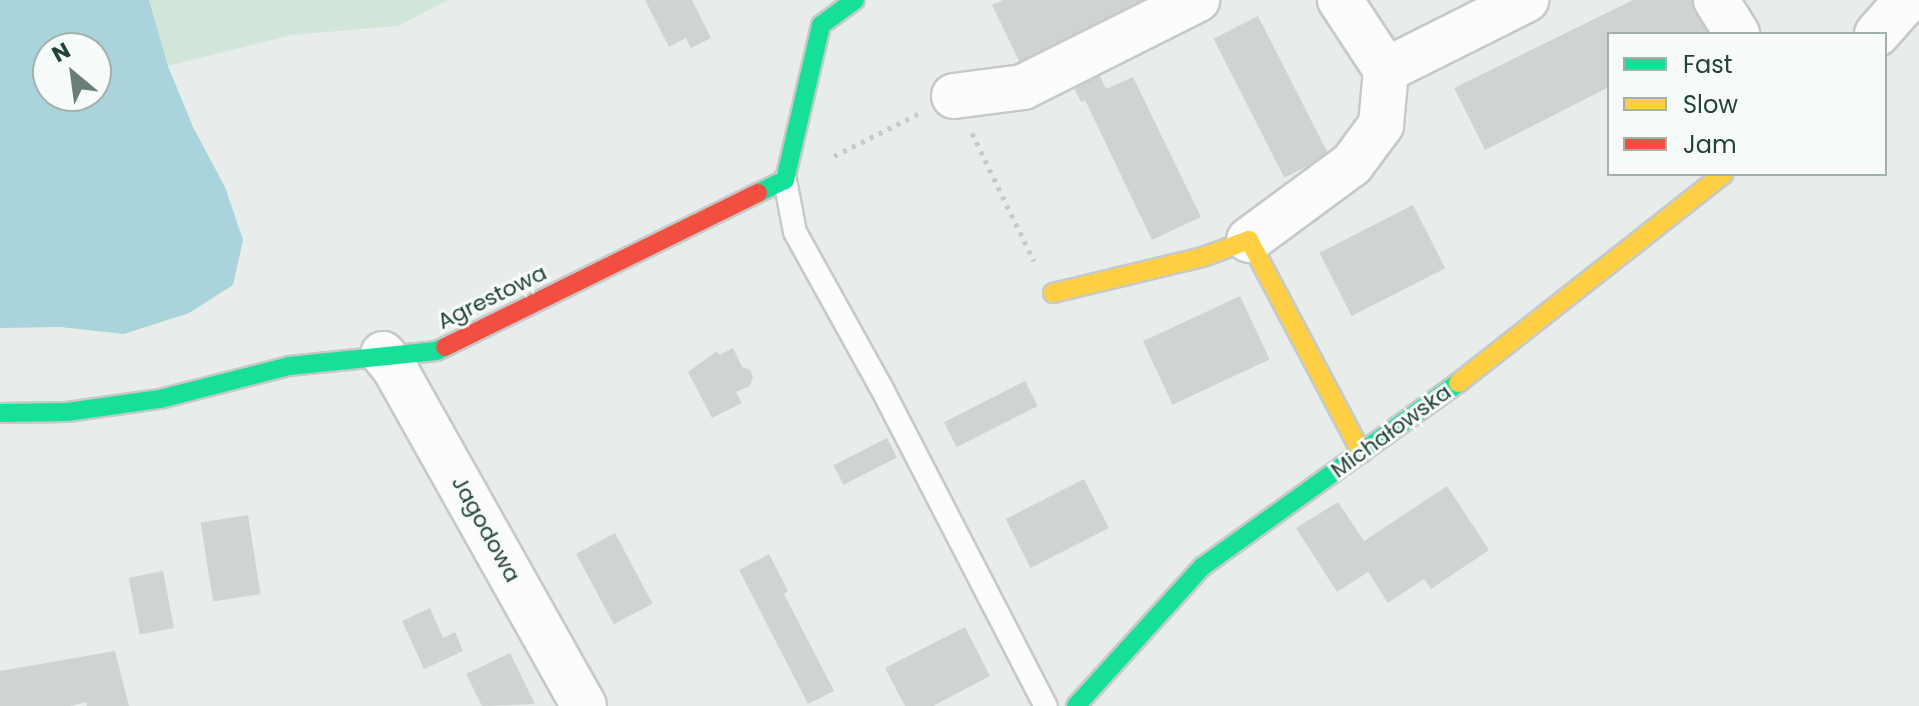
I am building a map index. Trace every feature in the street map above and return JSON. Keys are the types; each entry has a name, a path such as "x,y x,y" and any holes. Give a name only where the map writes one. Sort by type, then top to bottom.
{"street":[{"path":"785,180 821,25 855,0"},
{"path":"954,96 1023,87 1197,0"},
{"path":"1053,293 1203,257 1249,240 1352,164 1381,125 1386,70 1340,0"},
{"path":"1386,70 1526,0"},
{"path":"1716,0 1736,32"},
{"path":"1879,32 1907,0"},
{"name":"Michałowska","path":"1076,706 1202,567 1487,362 1721,176"},
{"name":"Agrestowa","path":"0,413 67,412 160,399 289,366 436,351 785,180"},
{"path":"1249,240 1362,453"},
{"name":"Jagodowa","path":"383,354 395,369 441,449 584,706"}],"lane":[{"path":"785,180 795,232 881,387 1046,706"}],"path":[{"path":"785,180 954,96 1028,251 1053,293"}],"green space":[{"path":"149,0 448,0 398,26 292,35 168,66"}],"water":[{"path":"0,0 149,0 168,66 193,127 225,187 243,240 233,285 189,313 124,334 60,327 0,328"}],"building":[{"path":"645,0 692,0 711,38 691,48 686,38 669,47"},
{"path":"1003,0 1160,0 1023,69 992,5"},
{"path":"1633,0 1694,0 1712,32 1607,32 1607,88 1485,150 1454,88"},
{"path":"1258,16 1329,155 1284,178 1213,39"},
{"path":"1099,74 1106,89 1133,77 1201,217 1152,240 1085,100 1081,102 1073,86"},
{"path":"1413,205 1445,268 1352,316 1319,253"},
{"path":"1240,296 1270,359 1173,405 1143,341"},
{"path":"733,348 742,367 750,370 753,377 750,386 736,392 742,403 712,418 688,372 717,351 719,355"},
{"path":"1025,381 1038,406 957,447 944,422"},
{"path":"887,438 897,458 844,485 834,465"},
{"path":"1084,479 1109,528 1031,568 1006,519"},
{"path":"1447,486 1489,550 1431,589 1424,579 1388,603 1368,572 1337,592 1296,528 1338,502 1364,541"},
{"path":"248,515 261,594 213,602 201,523"},
{"path":"615,533 653,604 614,624 576,554"},
{"path":"769,554 788,591 784,594 834,691 808,704 739,570"},
{"path":"163,571 174,628 140,635 129,578"},
{"path":"430,608 443,638 455,632 463,651 424,669 402,621"},
{"path":"965,627 990,676 933,706 905,706 885,668"},
{"path":"115,651 129,706 87,706 86,702 70,706 0,706 0,671"},
{"path":"510,653 535,704 482,706 466,674"}],"traffic: fast":[{"path":"758,193 785,180 821,25 855,0"},
{"path":"0,413 67,412 160,399 289,366 436,351 445,347"},
{"path":"1076,706 1202,567 1458,383"}],"traffic: slow":[{"path":"1458,383 1721,176"},
{"path":"1053,293 1203,257 1249,240 1362,453"}],"traffic: jam":[{"path":"445,347 758,193"}]}
